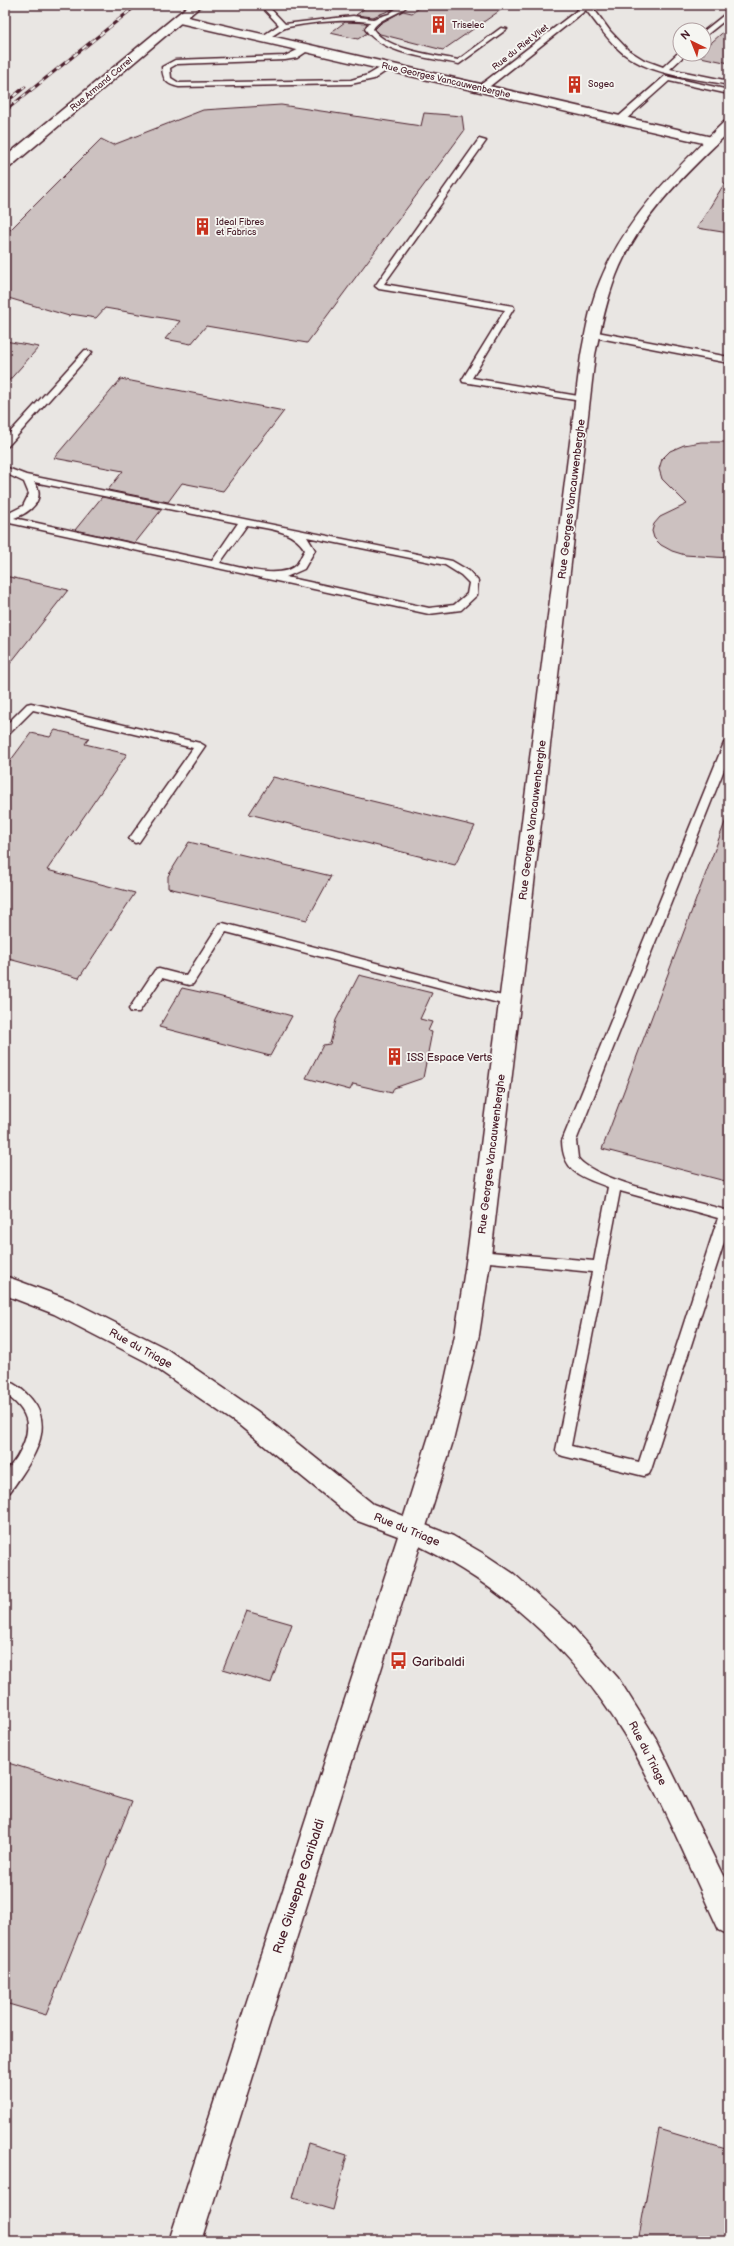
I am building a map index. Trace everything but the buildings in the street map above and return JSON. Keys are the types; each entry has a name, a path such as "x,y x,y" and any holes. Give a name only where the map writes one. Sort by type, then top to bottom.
{"street":[{"name":"Rue Armand Carrel","path":"5,164 196,5"},
{"name":"Rue Georges Vancauwenberghe","path":"180,19 712,141"},
{"name":"Rue Georges Vancauwenberghe","path":"413,1531 454,1394 467,1335 479,1256 592,334 601,295 628,236 654,200 729,125"},
{"name":"Rue du Triage","path":"5,1285 62,1307 156,1355 243,1415 364,1512 430,1537 460,1553 505,1583 559,1632 596,1672 628,1716 650,1755 729,1920"},
{"name":"Rue Giuseppe Garibaldi","path":"185,2241 413,1531"}],"lane":[{"path":"263,5 283,26"},
{"path":"263,38 283,26 353,18 374,21 391,15 405,5"},
{"path":"587,5 628,53 644,62 665,69 729,83"},
{"name":"Rue du Riet Vliet","path":"482,88 587,5"},
{"path":"712,28 729,13"},
{"path":"374,21 369,29 370,32 382,43 460,62 503,30"},
{"path":"306,48 294,56 285,58 175,62 166,68 167,79 171,83 179,85 351,82 371,77 388,67"},
{"path":"665,69 673,62"},
{"path":"620,120 668,78 729,92"},
{"path":"482,141 379,286 510,308 466,380 584,400"},
{"path":"592,334 729,360"},
{"path":"5,444 88,352"},
{"path":"5,470 27,478 448,563 465,573 474,583 472,595 457,608 429,611 5,518"},
{"path":"5,518 21,511 30,503 35,495 34,486 27,478"},
{"path":"214,564 245,522"},
{"path":"260,574 281,575 300,567 310,550 303,538 286,530"},
{"path":"5,732 31,706 200,746 135,839"},
{"path":"615,1184 600,1267 563,1450 644,1470 726,1215 615,1184 585,1172 575,1166 570,1159 569,1141 729,743"},
{"path":"136,1009 159,973 189,981 223,927 510,1002"},
{"path":"479,1256 600,1267"},
{"path":"5,1386 19,1396 28,1405 34,1417 36,1432 24,1459 5,1487"}],"shaded area":[{"path":"5,5 729,5 729,2241 5,2241"}],"railway":[{"path":"5,111 137,5"},
{"path":"5,103 25,87"}],"place":[{"name":"Triselec","path":"439,25"},
{"name":"Sogea","path":"575,84"},
{"name":"Ideal Fibres et Fabrics","path":"203,227"},
{"name":"ISS Espace Verts","path":"394,1057"},
{"name":"Garibaldi","path":"399,1661"}]}
